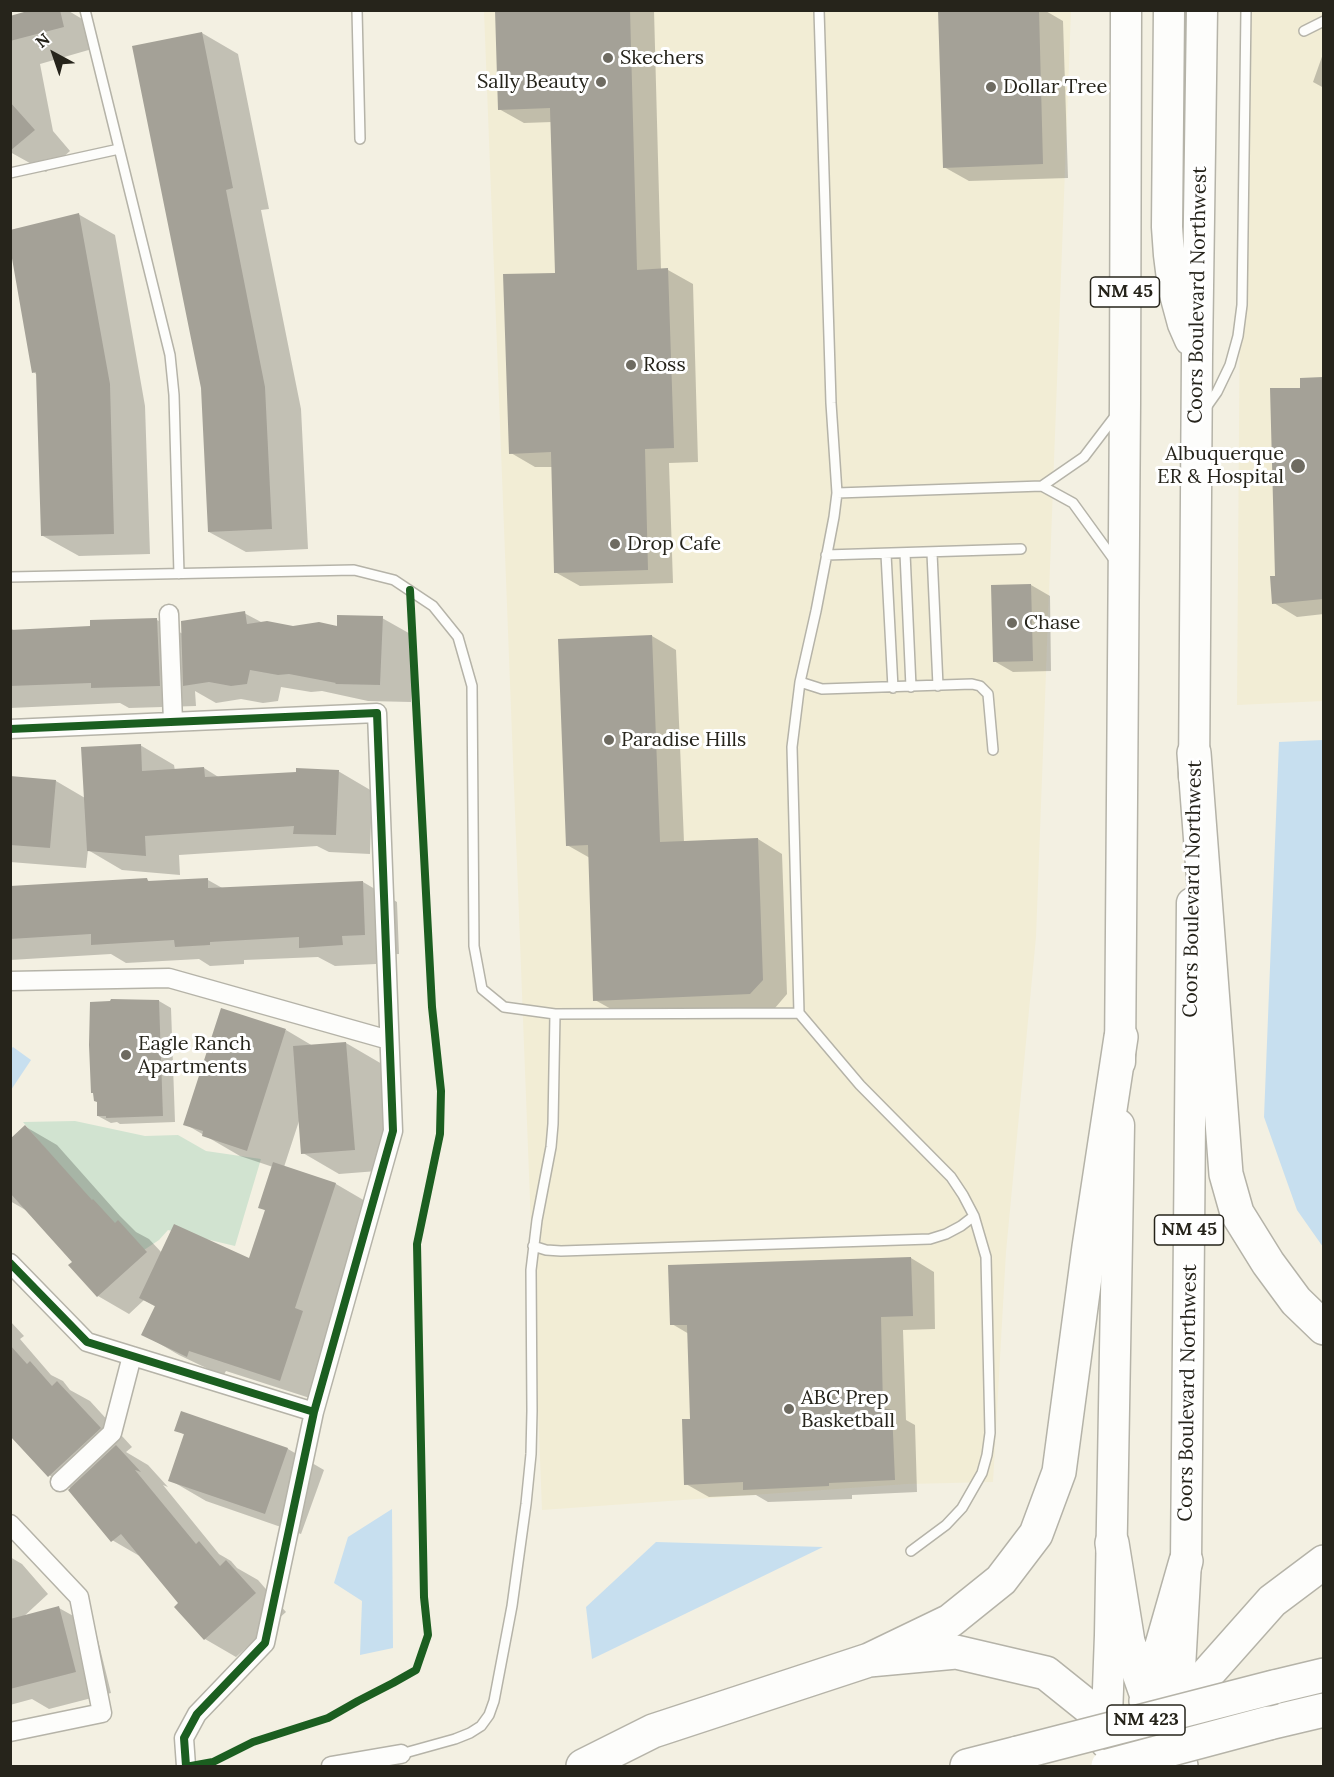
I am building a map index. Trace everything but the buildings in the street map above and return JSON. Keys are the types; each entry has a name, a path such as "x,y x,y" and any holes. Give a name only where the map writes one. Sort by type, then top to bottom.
{"highway":[{"path":"1194,753 1226,1174 1237,1213 1268,1263 1296,1301 1323,1328"},
{"path":"583,1767 653,1731 869,1660 950,1621 1001,1580 1036,1534 1059,1472 1120,1037"},
{"path":"1112,1543 1128,1642 1147,1696 1169,1717 1177,1765"},
{"path":"1122,1764 1141,1729 1147,1696 1186,1561"},
{"path":"1122,1764 1169,1717 1272,1601 1323,1562"},
{"path":"869,1660 956,1652 1046,1673 1107,1722 1122,1764"},
{"name":"NM 423","path":"967,1767 1323,1675"},
{"name":"NM 423","path":"1122,1764 1323,1710"}],"main road":[{"name":"NM 45","path":"1107,1722 1120,1037 1126,10"},
{"path":"1169,10 1167,215 1169,255 1173,287 1197,357"},
{"name":"Coors Boulevard Northwest","path":"1169,1717 1186,1561 1202,10"}],"street":[{"path":"169,614 172,722"},
{"path":"10,729 377,713 393,1131 314,1412 265,1643 197,1714 184,1738 186,1767"},
{"path":"10,981 169,978 389,1040"},
{"path":"10,1263 87,1342 314,1412"},
{"path":"60,1482 112,1433 132,1356"},
{"path":"10,1524 79,1597 102,1713 10,1732"},
{"path":"331,1767 401,1754"}],"lane":[{"path":"85,10 171,364 174,395 179,574"},
{"path":"345,10 357,14 360,139"},
{"path":"819,10 831,403 837,493 800,682 792,747 799,1013 860,1085 951,1176 974,1216 986,1257 990,1432 987,1455 982,1473 962,1508 946,1525 911,1551"},
{"path":"1197,421 1217,392 1230,365 1238,336 1242,305 1246,10"},
{"path":"1304,31 1323,21"},
{"path":"10,173 119,149"},
{"path":"1042,486 1084,457 1125,403"},
{"path":"837,493 1042,486 1073,503 1124,574"},
{"path":"826,555 1021,549"},
{"path":"932,553 938,686"},
{"path":"886,554 893,688"},
{"path":"905,554 911,687"},
{"path":"11,574 179,574 354,570 394,580 433,606 458,637 472,686 474,946 482,989 504,1007 555,1014 799,1013"},
{"path":"800,682 822,689 972,684 980,686 988,694 993,750"},
{"path":"401,1754 447,1742 470,1733 481,1726 489,1715 494,1701 512,1606 531,1454 531,1270 554,1124 555,1014"},
{"path":"533,1246 561,1251 930,1239 946,1234 974,1216"}],"shaded area":[{"path":"484,11 1071,11 1036,937 1006,1252 993,1482 908,1484 542,1510"},
{"path":"1242,11 1323,11 1323,701 1237,705"}],"green space":[{"path":"75,1121 145,1136 178,1135 206,1151 261,1159 235,1246 168,1230 159,1240 141,1252 76,1185 23,1122"}],"water":[{"path":"1324,740 1323,1247 1297,1210 1264,1117 1279,742"},
{"path":"13,1047 31,1060 11,1090 10,1050"},
{"path":"392,1509 393,1648 360,1655 362,1601 334,1583 348,1537"},
{"path":"656,1542 823,1547 592,1659 586,1607"}],"cycle path":[{"path":"191,1766 213,1762 253,1742 328,1718 393,1683 416,1670 428,1635 424,1597 417,1244 440,1134 441,1091 432,1007 410,590"},
{"path":"10,729 377,713 393,1131 314,1412"},
{"path":"10,1263 87,1342 314,1412 265,1643 197,1714 184,1738 186,1766"}],"place":[{"name":"Skechers","path":"608,58"},
{"name":"Sally Beauty","path":"601,82"},
{"name":"Dollar Tree","path":"991,87"},
{"name":"Ross","path":"631,365"},
{"name":"Albuquerque ER & Hospital","path":"1298,466"},
{"name":"Drop Cafe","path":"615,544"},
{"name":"Chase","path":"1012,623"},
{"name":"Paradise Hills","path":"609,740"},
{"name":"Eagle Ranch Apartments","path":"126,1055"},
{"name":"ABC Prep Basketball","path":"789,1409"}]}
